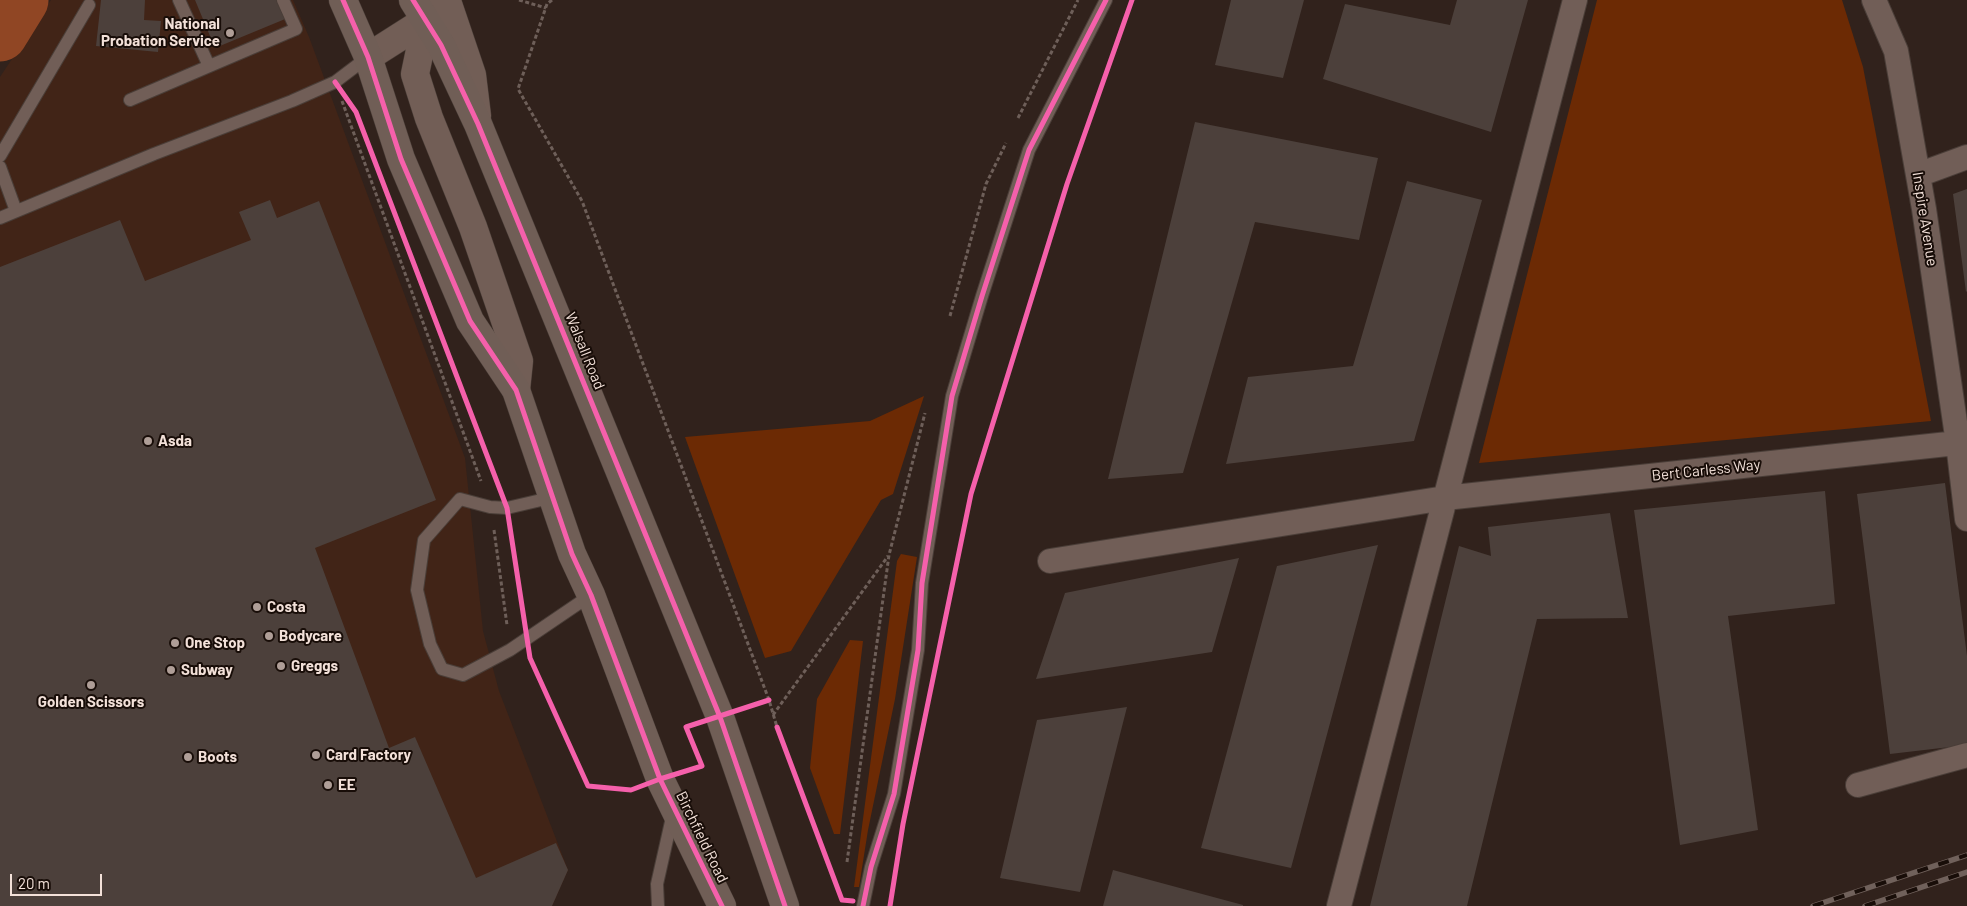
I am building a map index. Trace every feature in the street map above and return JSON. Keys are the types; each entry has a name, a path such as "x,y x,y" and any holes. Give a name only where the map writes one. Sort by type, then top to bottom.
{"highway":[{"path":"343,0 368,57 401,158 470,320 516,390 572,554 590,595"},
{"name":"Walsall Road","path":"434,5 441,45 478,124 720,717 785,906"},
{"name":"Birchfield Road","path":"590,595 660,778 722,906"}],"main road":[{"path":"368,57 434,5"},
{"path":"434,5 416,74 429,118 473,227 519,361 516,390"}],"street":[{"path":"1339,906 1575,0"},
{"name":"Inspire Avenue","path":"1874,0 1896,52 1962,443 1967,519"},
{"path":"1918,175 1967,157"},
{"name":"Bert Carless Way","path":"1050,561 1445,498 1962,443"},
{"path":"1858,785 1967,756"}],"lane":[{"path":"179,0 209,66"},
{"path":"130,100 296,29 283,0"},
{"path":"863,906 871,867 894,794 918,650 922,583 952,396 1029,150 1106,0"},
{"path":"0,156 89,5"},
{"path":"0,218 154,154 292,101 335,82 368,57"},
{"path":"0,167 16,211"},
{"path":"554,497 507,508 490,507 460,499 424,540 417,590 430,644 442,669 463,675 510,650 590,595"},
{"path":"658,906 657,884 674,807"}],"path":[{"path":"518,0 546,8"},
{"path":"552,0 546,8 518,89 582,201 769,700 780,736"},
{"path":"335,82 351,104"},
{"path":"335,82 490,507 507,625"},
{"path":"773,716 889,555"},
{"path":"720,717 769,700"}],"shaded area":[{"name":"One Stop","path":"51,0 293,0 309,37 465,458 483,631 499,691 568,870 552,906 0,906 0,77"},
{"path":"1597,0 1842,0 1863,67 1931,421 1479,463"},
{"path":"924,396 893,494 881,500 791,651 765,658 685,437 870,421"},
{"path":"901,554 917,557 895,699 868,830 859,887 854,887 897,561"},
{"path":"850,640 863,641 840,834 834,834 810,768 817,699"}],"building":[{"path":"101,0 145,0 144,20 161,21 158,52 96,46"},
{"name":"National Probation Service","path":"195,0 283,0 290,17 215,48"},
{"path":"1231,0 1304,0 1283,78 1215,65"},
{"path":"1457,0 1528,0 1491,132 1323,79 1345,4 1450,25"},
{"path":"1195,122 1378,158 1359,240 1255,222 1183,473 1108,479"},
{"path":"1407,181 1482,200 1414,441 1226,464 1248,377 1353,366"},
{"path":"1967,189 1967,291 1966,292 1953,194"},
{"name":"One Stop","path":"270,200 277,218 319,201 436,500 315,548 389,748 415,737 476,878 556,843 568,870 552,906 0,906 0,267 120,220 145,281 251,240 239,212"},
{"path":"1945,483 1967,656 1967,745 1890,754 1857,494"},
{"path":"1825,491 1835,604 1728,616 1758,830 1680,845 1634,510"},
{"path":"1610,513 1628,618 1537,619 1467,906 1370,906 1459,546 1491,556 1488,527"},
{"path":"1378,545 1291,868 1201,848 1277,566"},
{"path":"1239,558 1212,652 1036,679 1065,593"},
{"path":"1127,707 1080,892 1000,878 1037,720"},
{"path":"1113,870 1243,905 1243,906 1103,906"}],"waterway":[{"path":"0,34 21,0"}],"railway":[{"path":"1813,906 1967,855"},
{"path":"1865,906 1967,872"}],"cycle path":[{"path":"343,0 368,57 401,159 470,321 516,390 572,554 591,595 660,779 722,906"},
{"path":"413,0 441,45 478,124 720,717 785,906"},
{"path":"863,906 871,867 894,794 918,650 922,583 952,396 1029,150 1106,0"},
{"path":"890,906 903,824 971,494 1067,184 1132,0"},
{"path":"335,82 356,112 507,508 530,658 588,786 631,790 702,766 686,727 769,700"},
{"path":"777,727 842,900 853,901"}],"place":[{"name":"National Probation Service","path":"230,33"},
{"name":"Asda","path":"148,441"},
{"name":"Costa","path":"257,607"},
{"name":"Bodycare","path":"269,636"},
{"name":"One Stop","path":"175,643"},
{"name":"Greggs","path":"281,666"},
{"name":"Subway","path":"171,670"},
{"name":"Golden Scissors","path":"91,685"},
{"name":"Card Factory","path":"316,755"},
{"name":"Boots","path":"188,757"},
{"name":"EE","path":"328,785"}]}
